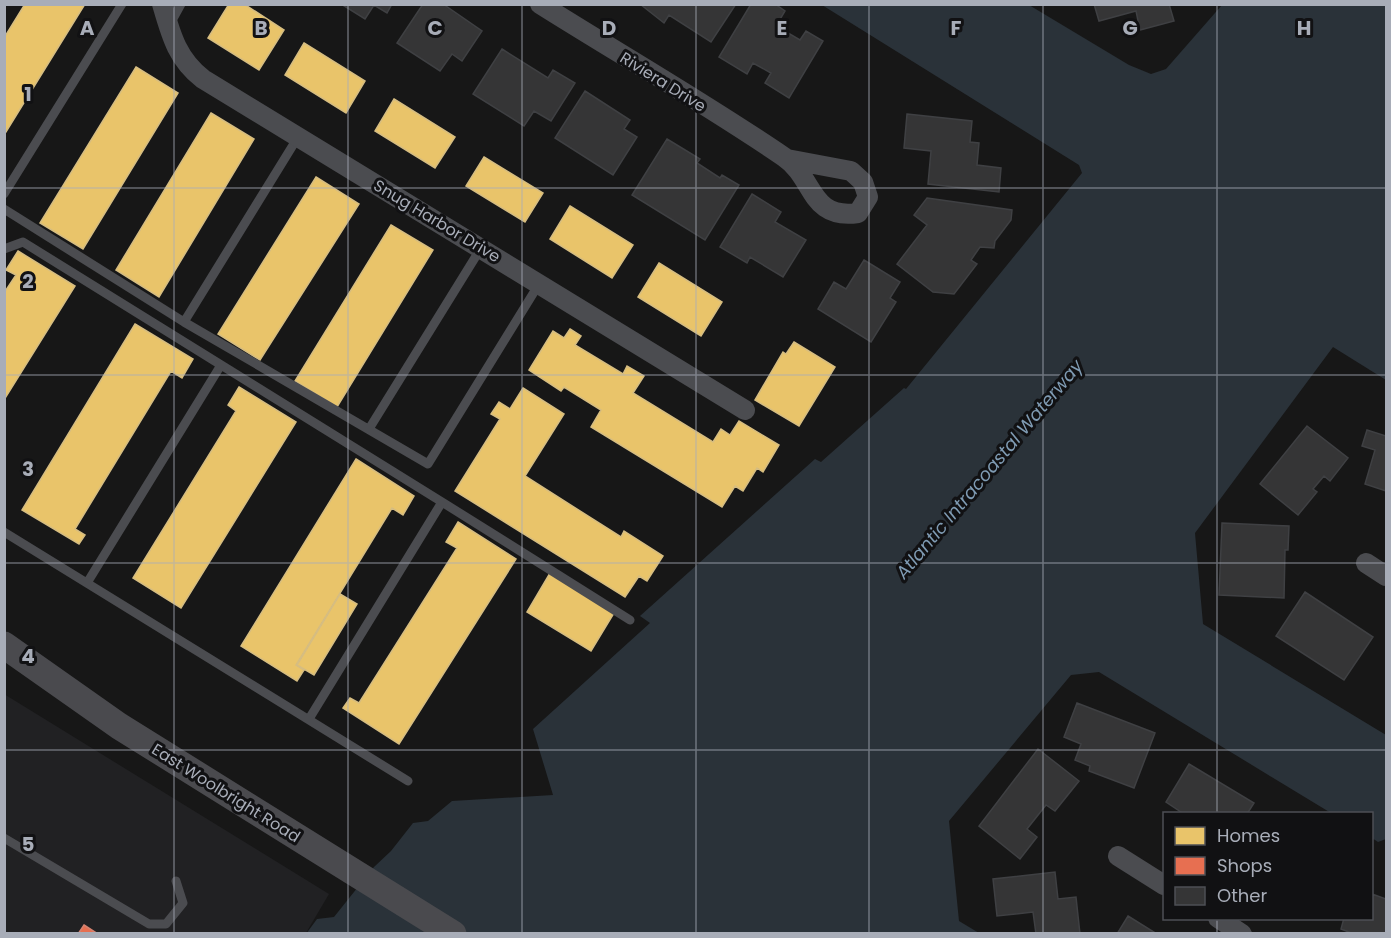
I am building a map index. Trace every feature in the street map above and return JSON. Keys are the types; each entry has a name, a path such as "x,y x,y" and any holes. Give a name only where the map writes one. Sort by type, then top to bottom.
{"main road":[{"name":"East Woolbright Road","path":"4,645 119,726 453,933"}],"street":[{"name":"Snug Harbor Drive","path":"162,4 168,26 187,66 745,410"},
{"name":"Riviera Drive","path":"540,4 787,159"},
{"path":"1366,563 1386,576"},
{"path":"1118,856 1163,884"},
{"path":"1221,920 1242,933"}],"lane":[{"path":"4,194 122,4"},
{"path":"168,26 182,4"},
{"path":"184,322 298,136"},
{"path":"4,209 184,322 428,464 539,284"},
{"path":"4,249 23,242 630,620"},
{"path":"369,429 481,248"},
{"path":"87,583 221,365"},
{"path":"309,719 442,502"},
{"path":"4,531 408,781"},
{"path":"4,838 149,924 166,924 183,903 176,881"}],"shaded area":[{"path":"4,694 329,894 306,933 5,933"}],"water":[{"name":"Atlantic Intracoastal Waterway","path":"822,5 1029,5 1129,65 1151,74 1166,69 1222,5 1386,5 1386,380 1333,347 1195,533 1203,624 1386,735 1386,839 1378,842 1373,839 1373,812 1329,812 1099,672 1071,675 949,821 959,921 979,933 306,934 317,919 334,917 413,823 428,821 452,801 553,795 533,729 650,623 640,616 815,459 821,462 904,388 906,389 1082,173 1079,165"}],"building: Homes":[{"path":"25,4 85,4 4,135 4,38"},
{"path":"229,4 244,4 284,30 259,70 208,38"},
{"path":"304,43 365,81 346,113 285,75"},
{"path":"136,67 178,93 83,249 40,223"},
{"path":"394,99 455,137 435,168 375,131"},
{"path":"211,113 254,139 159,297 116,270"},
{"path":"484,157 543,193 525,222 466,186"},
{"path":"316,177 359,204 260,360 218,334"},
{"path":"570,206 633,245 612,278 550,239"},
{"path":"391,225 433,250 337,407 295,381"},
{"path":"18,251 75,286 4,400 4,293 16,275 6,270"},
{"path":"659,263 722,302 701,336 638,297"},
{"path":"135,324 193,359 182,378 171,371 75,529 85,535 79,544 22,510"},
{"path":"570,329 581,336 575,345 623,374 627,366 644,376 633,393 713,442 721,429 730,435 739,421 779,445 763,472 757,468 743,491 735,486 722,507 591,427 601,410 564,387 561,391 529,370 553,331 564,338"},
{"path":"794,342 835,367 799,426 755,400 783,352 786,354"},
{"path":"239,387 296,422 181,608 133,578 236,411 228,405"},
{"path":"523,388 564,414 525,476 621,537 624,531 663,556 647,581 639,576 625,597 455,491 500,419 491,414 499,402 510,409"},
{"path":"356,459 414,496 403,515 392,508 296,665 304,670 297,681 241,646"},
{"path":"458,522 516,559 399,744 343,708 350,698 359,703 457,548 446,542"},
{"path":"550,573 614,613 591,651 527,612"},
{"path":"340,594 357,604 314,675 297,665"}],"building: Shops":[{"path":"84,925 98,934 78,934"}],"building: Other":[{"path":"341,4 392,4 387,13 374,5 365,19"},
{"path":"423,4 443,4 482,31 462,61 452,54 440,71 397,43"},
{"path":"640,4 736,4 711,42 669,15 664,23"},
{"path":"751,4 775,4 785,11 776,26 800,40 806,31 823,41 789,98 765,83 771,73 753,63 747,74 719,57"},
{"path":"1094,4 1169,4 1174,21 1140,30 1136,11 1099,21"},
{"path":"502,49 548,78 553,70 575,83 551,121 534,111 524,126 473,94"},
{"path":"585,91 630,120 624,129 637,137 613,175 555,138"},
{"path":"907,114 972,121 970,142 979,143 977,165 1001,168 999,192 928,184 931,151 904,148"},
{"path":"667,139 700,159 697,163 720,178 722,175 739,185 705,240 632,195"},
{"path":"752,194 781,212 775,222 806,240 783,277 750,257 747,263 720,247"},
{"path":"927,198 1012,210 1011,220 995,241 994,248 980,247 971,260 977,264 954,294 933,292 897,264 927,225 914,215"},
{"path":"864,260 900,282 890,298 896,302 871,342 818,309 834,282 846,289"},
{"path":"1307,426 1348,458 1330,481 1324,476 1313,489 1317,492 1298,515 1260,484"},
{"path":"1367,430 1386,436 1386,491 1365,484 1375,450 1362,446"},
{"path":"1222,523 1289,526 1288,550 1285,550 1284,598 1219,595"},
{"path":"1305,592 1373,637 1344,680 1276,636"},
{"path":"1077,703 1155,733 1134,788 1089,771 1090,766 1075,760 1081,744 1064,737"},
{"path":"1038,749 1079,781 1055,811 1046,805 1027,829 1037,837 1020,859 979,826"},
{"path":"1189,764 1254,803 1248,812 1181,812 1166,802"},
{"path":"1055,872 1058,899 1076,897 1080,934 1036,934 1033,912 997,916 993,879"},
{"path":"1373,894 1386,899 1386,934 1354,934 1341,929 1343,920 1373,920"},
{"path":"1128,916 1157,934 1117,934"}]}
